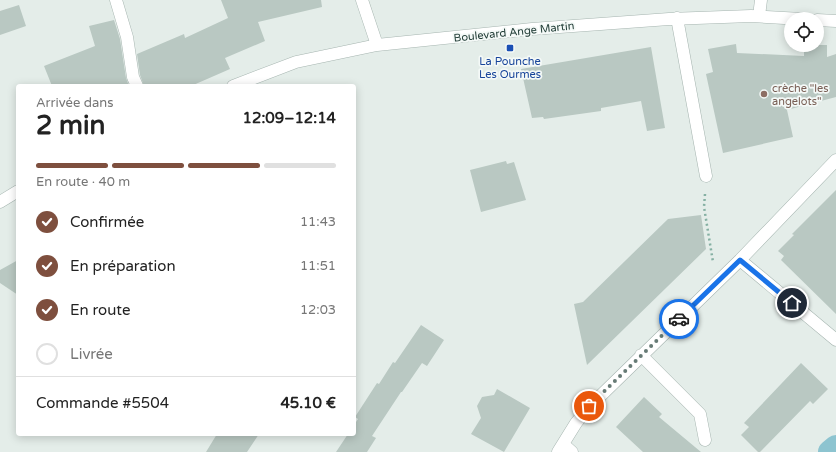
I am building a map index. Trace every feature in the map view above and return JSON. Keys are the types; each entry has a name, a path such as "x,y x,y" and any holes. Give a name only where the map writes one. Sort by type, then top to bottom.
{"street":[{"path":"116,0 127,37 133,77 136,84"},
{"path":"362,0 377,45"},
{"path":"759,16 761,0"},
{"name":"Boulevard Ange Martin","path":"238,84 296,62 377,45 532,29 677,18 759,16 784,18"},
{"path":"677,18 706,176"},
{"path":"824,20 836,21"},
{"path":"564,449 589,406 728,272 836,160"},
{"path":"0,202 16,192"},
{"path":"740,260 836,340"},
{"path":"641,355 700,414 705,440"}],"path":[{"path":"706,176 704,207 713,264 728,272"}],"building":[{"path":"221,0 321,0 322,7 258,22 265,41 225,58 230,69 196,84 143,84 140,75 137,54 184,34 185,38 228,18"},
{"path":"19,5 26,26 0,35 0,11"},
{"path":"114,20 120,39 128,84 51,84 44,66 95,46 89,26"},
{"name":"crèche \"les angelots\"","path":"736,44 737,53 804,56 804,52 824,52 824,45 827,45 827,57 836,54 836,97 787,110 793,137 723,153 706,74 713,72 708,49"},
{"path":"651,47 665,128 647,131 641,101 601,108 601,111 544,119 543,117 532,118 521,69"},
{"path":"506,161 507,164 514,162 526,200 481,212 470,170"},
{"path":"836,190 836,314 781,260 784,256 778,251 794,235 792,234"},
{"path":"701,215 706,249 587,365 574,304 583,302 668,219"},
{"path":"16,261 16,294 0,283 0,270"},
{"path":"421,325 444,340 427,366 422,363 401,392 372,436 376,438 367,452 336,452 347,436 356,436 356,422 358,419 356,415 377,383 379,384 393,362 395,363"},
{"path":"801,363 828,389 813,404 810,401 760,452 758,452 741,435 749,427 744,423"},
{"path":"497,389 530,408 504,452 471,434 481,418 477,406 482,397 494,395"},
{"path":"644,397 662,414 659,417 701,452 643,452 616,427"},
{"path":"216,436 258,436 247,452 206,452"}],"waterway":[{"path":"830,452 836,447"}],"way so far":[{"path":"589,406 679,319"}],"place":[{"name":"La Pounche Les Ourmes","path":"510,48"},
{"name":"crèche \"les angelots\"","path":"764,94"}],"route":[{"path":"679,319 740,260 792,303"}]}
